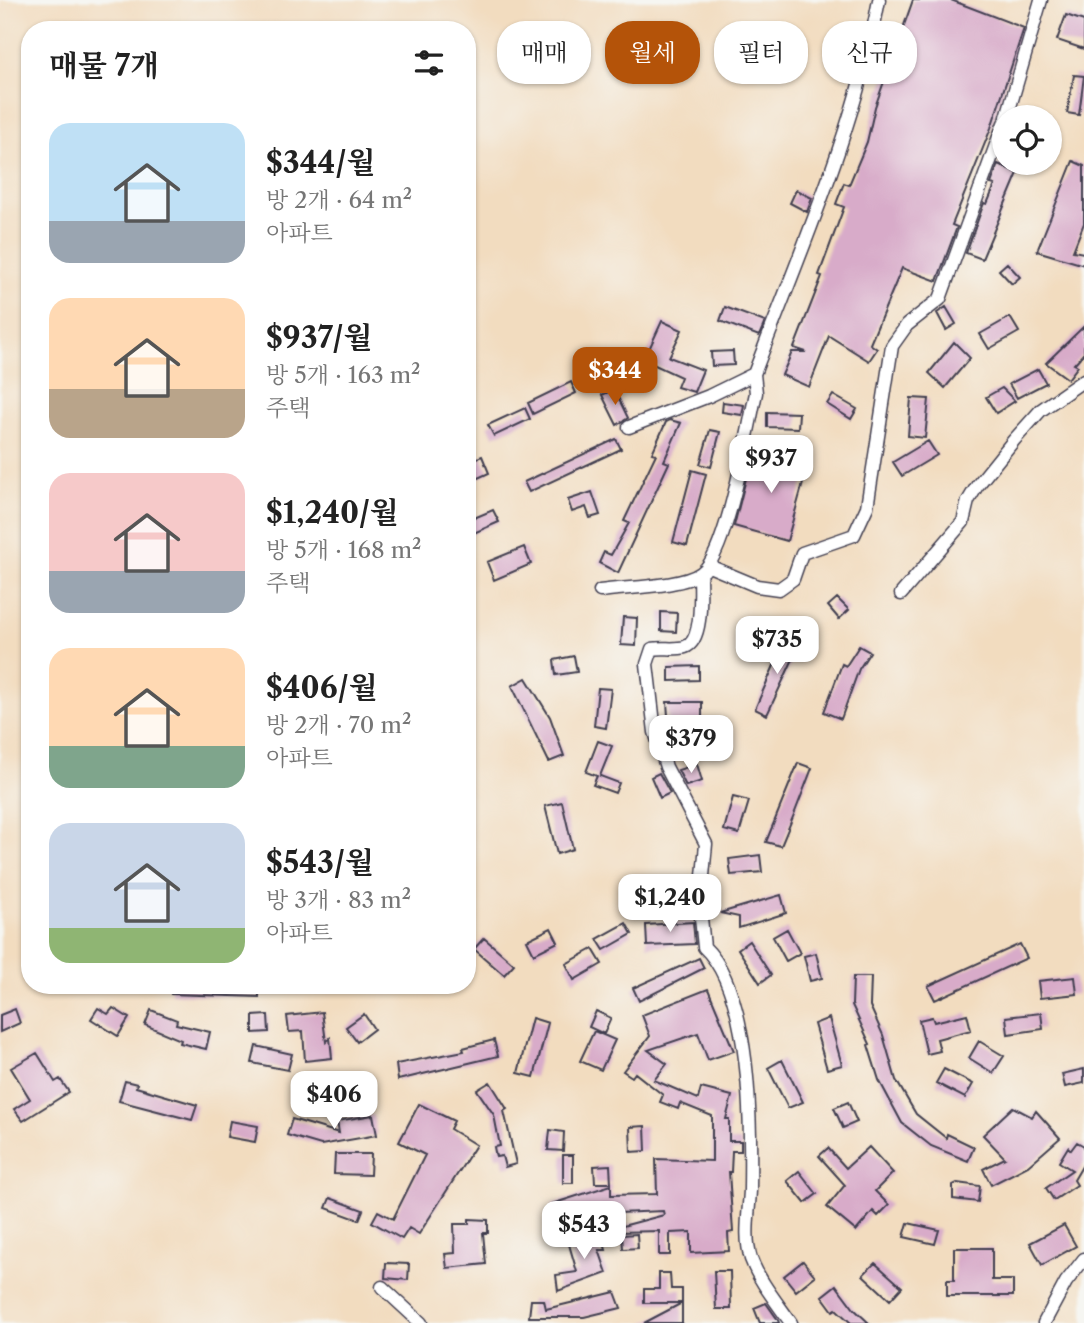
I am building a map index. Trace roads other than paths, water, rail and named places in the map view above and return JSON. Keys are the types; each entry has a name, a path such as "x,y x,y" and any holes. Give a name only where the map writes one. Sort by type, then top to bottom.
{"street":[{"path":"791,1323 752,1260 747,1233 750,1096 726,979 715,958 704,947 700,908 706,844 666,767 655,732 648,692 647,664 652,649 685,647 694,640 699,624 705,570 727,521 756,393 754,374 839,145 872,42 879,0"},
{"path":"1010,105 1041,0"},
{"path":"600,591 679,581 705,570 757,586 779,589 793,579 802,553 854,535 867,507 892,346 907,325 940,299 992,156"},
{"path":"629,427 709,396 754,374"},
{"path":"901,594 963,522 968,501 977,486 1014,440 1041,410 1084,380"},
{"path":"1044,1323 1066,1282 1084,1259"},
{"path":"382,1287 421,1323"}]}
